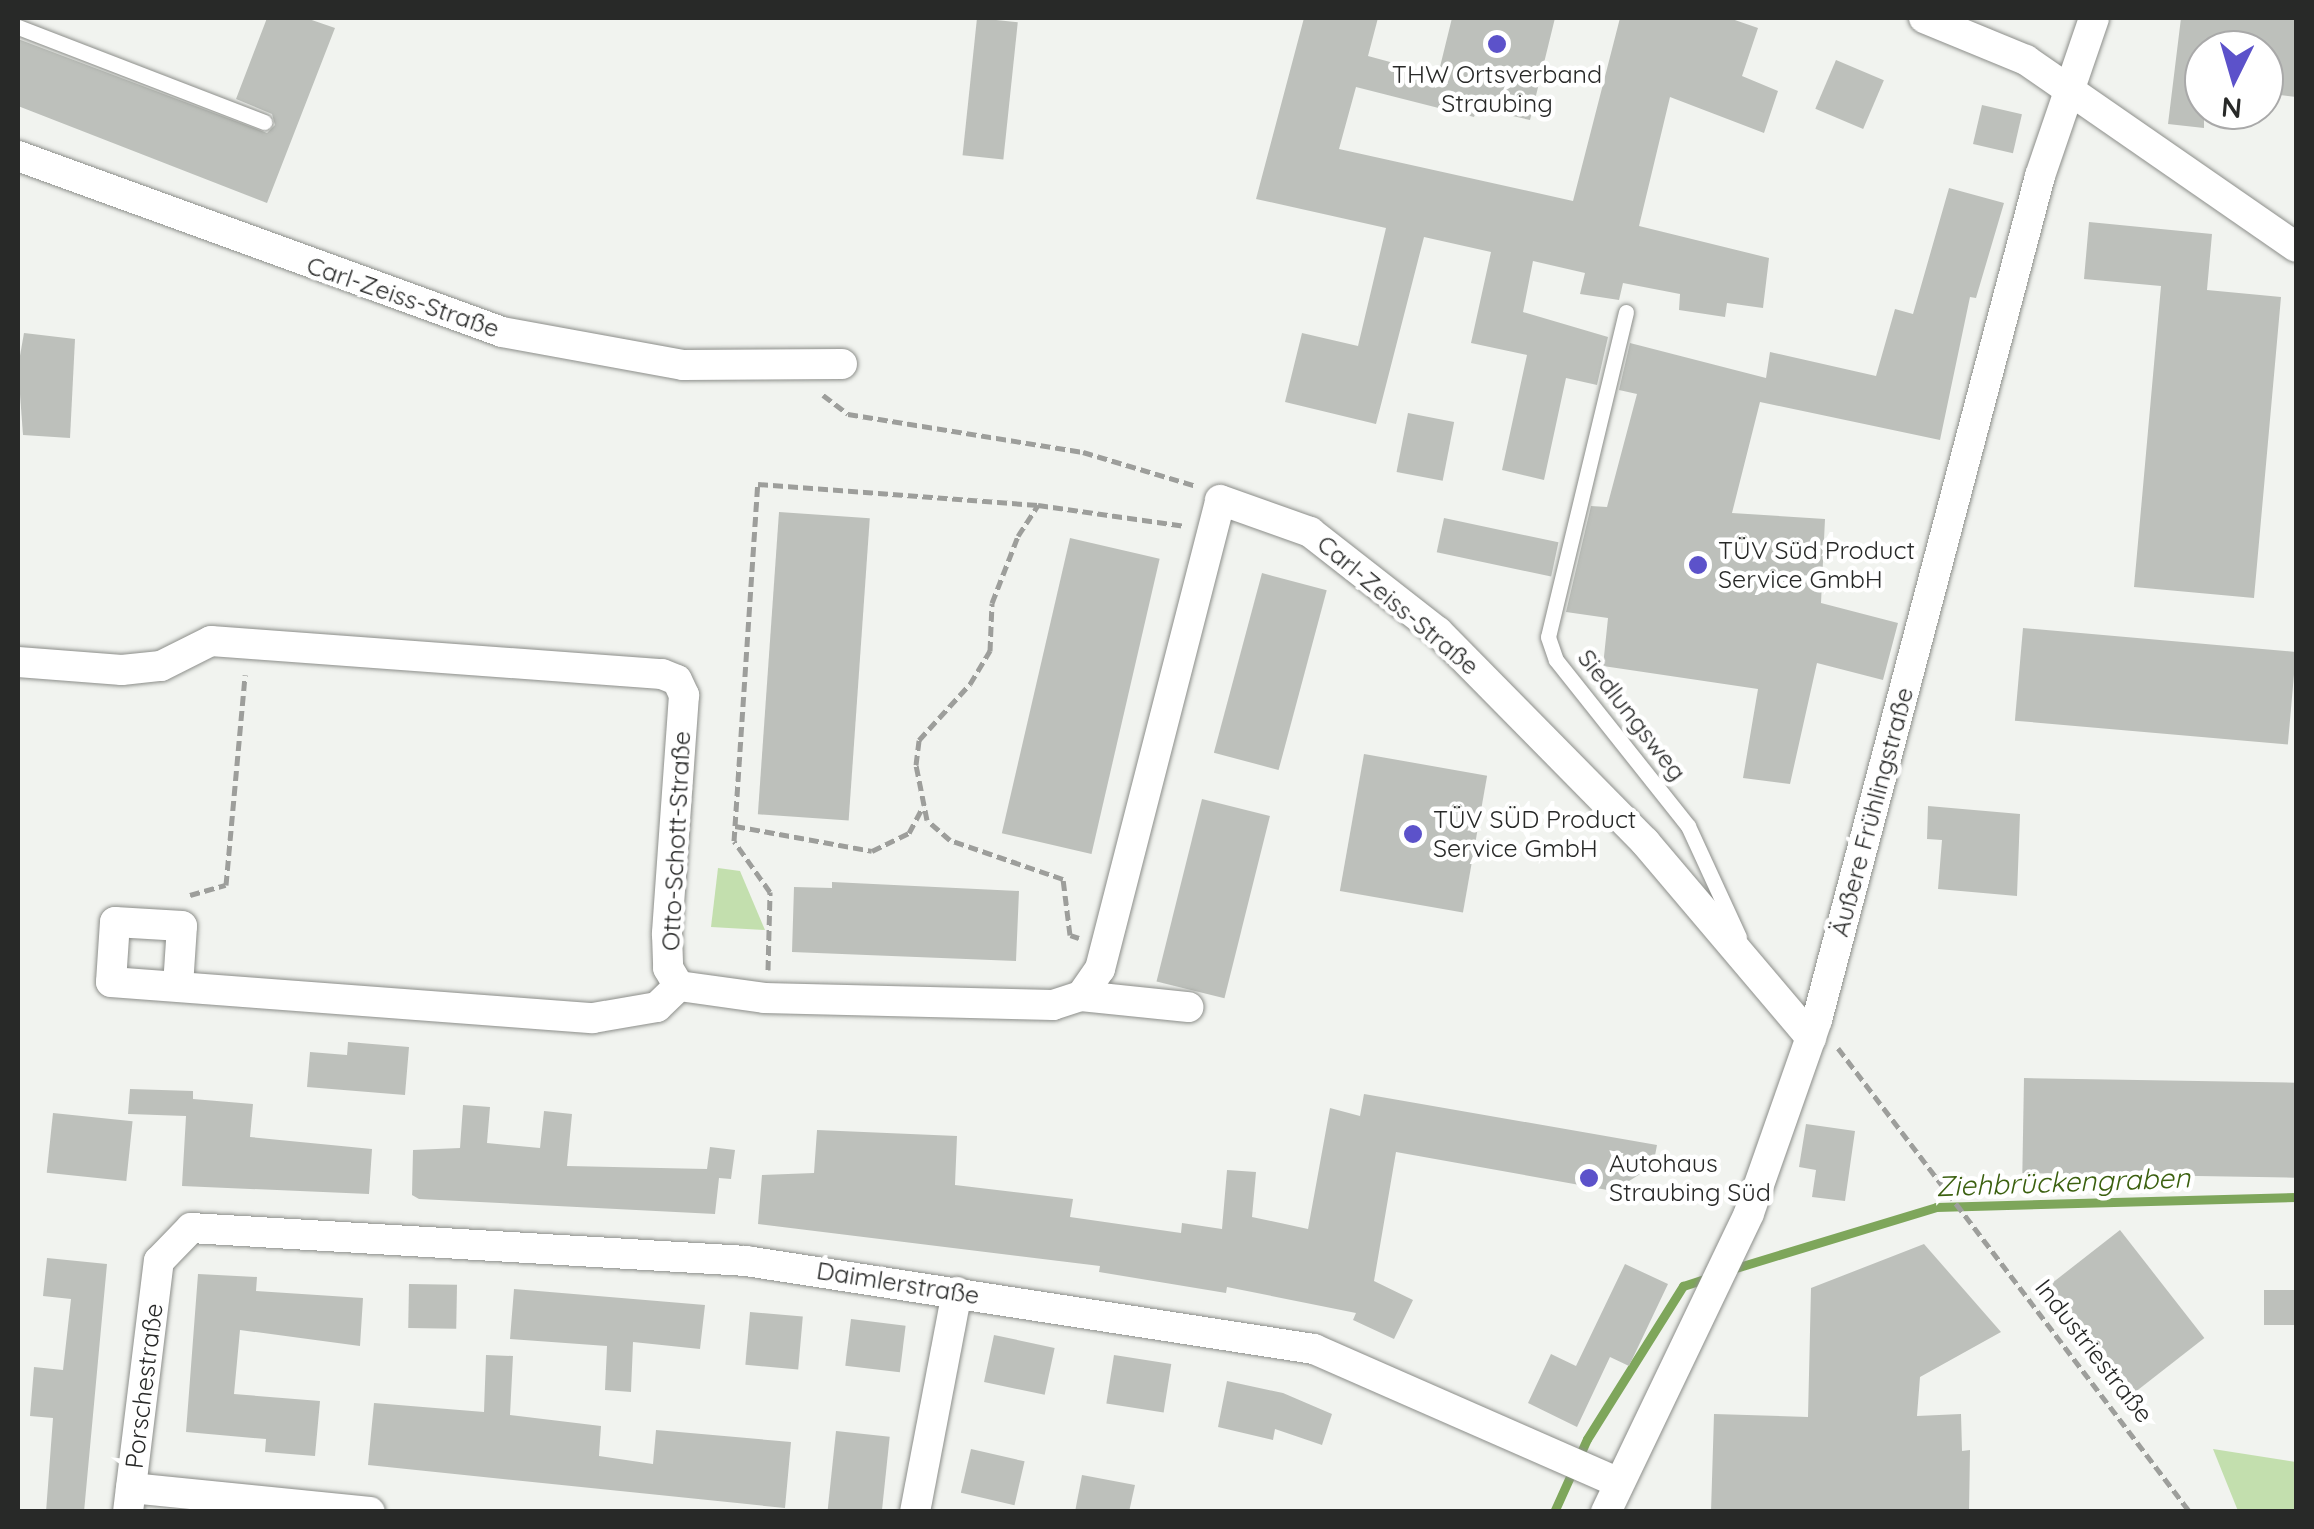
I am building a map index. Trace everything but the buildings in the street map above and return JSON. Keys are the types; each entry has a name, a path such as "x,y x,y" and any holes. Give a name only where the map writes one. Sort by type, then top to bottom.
{"street":[{"path":"1924,18 2026,60 2296,247"},
{"name":"Äußere Frühlingstraße","path":"1606,1512 1713,1295 1814,1029 2068,86 2094,18"},
{"name":"Carl-Zeiss-Straße","path":"18,156 502,332 638,360 805,368 842,364"},
{"path":"1081,996 1106,946 1217,515"},
{"name":"Carl-Zeiss-Straße","path":"1217,515 1310,532 1438,632 1645,842 1814,1029"},
{"name":"Otto-Schott-Straße","path":"18,662 122,670 162,666 211,641 677,680 683,723 667,934 668,968 678,986 764,998 996,1006 1054,1005 1081,996 1188,1007"},
{"path":"178,986 182,926 115,922 112,982 593,1018 656,1007 678,986"},
{"name":"Daimlerstraße","path":"159,1261 192,1228 746,1261 957,1292 1314,1349 1619,1483"},
{"name":"Porschestraße","path":"130,1500 159,1261"},
{"path":"916,1512 957,1292"},
{"path":"130,1500 370,1512"}],"lane":[{"path":"18,27 264,122"},
{"name":"Siedlungsweg","path":"1626,312 1548,637 1556,660 1688,826 1748,959"}],"path":[{"path":"805,368 828,403 848,414 1083,452 1182,478 1217,515"},
{"path":"764,998 770,892 734,841 758,484 1038,506 1217,515"},
{"path":"1038,506 1018,536 992,602 990,650 970,684 919,740 916,765 927,820 950,840 1063,879 1070,935 1106,946"},
{"path":"182,926 182,896 226,885 246,644"},
{"path":"735,826 872,850 908,833 923,807"},
{"name":"Industriestraße","path":"1814,1029 1941,1184 2190,1512"}],"green space":[{"path":"718,868 740,871 765,930 711,927"},
{"path":"2213,1449 2296,1462 2296,1511 2238,1511"}],"waterway":[{"name":"Ziehbrückengraben","path":"1729,1270 1936,1207 2296,1197"},
{"name":"Ziehbrückengraben","path":"1554,1512 1587,1439 1683,1286 1710,1277"}],"place":[{"name":"THW Ortsverband Straubing","path":"1497,44"},
{"name":"TÜV Süd Product Service GmbH","path":"1698,565"},
{"name":"TÜV SÜD Product Service GmbH","path":"1413,834"},
{"name":"Autohaus Straubing Süd","path":"1589,1178"}]}
